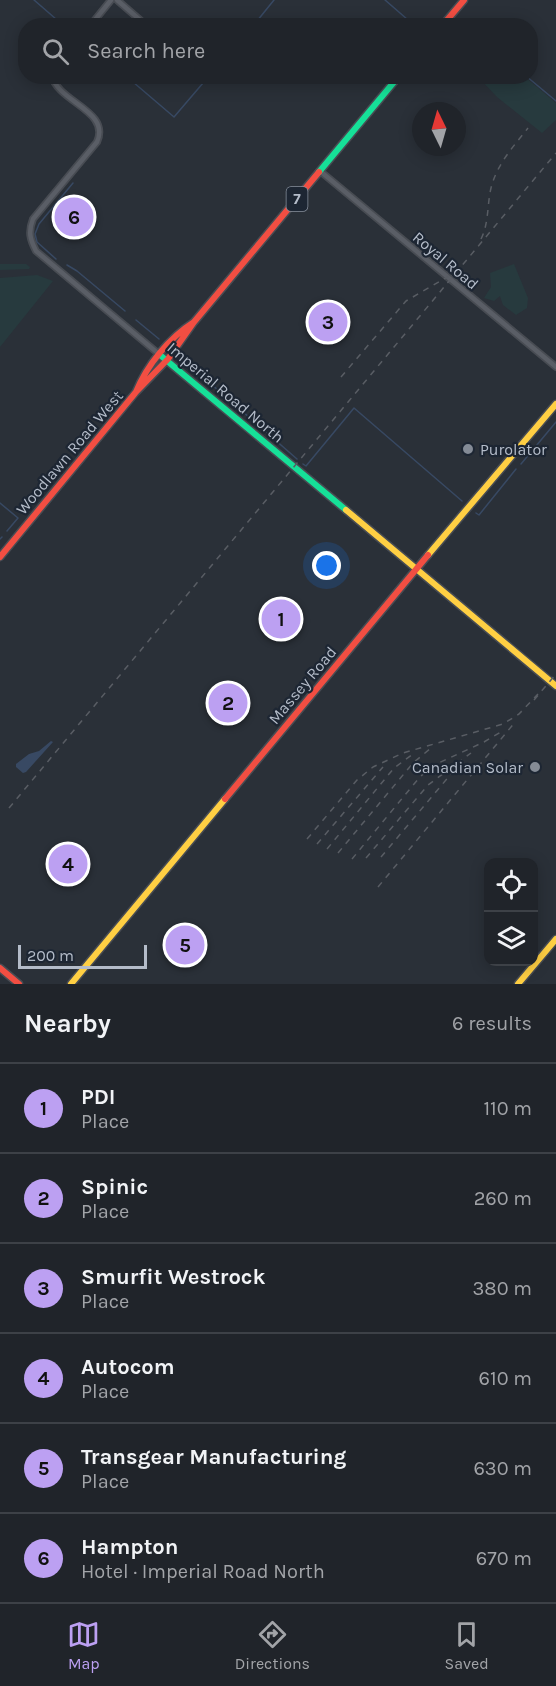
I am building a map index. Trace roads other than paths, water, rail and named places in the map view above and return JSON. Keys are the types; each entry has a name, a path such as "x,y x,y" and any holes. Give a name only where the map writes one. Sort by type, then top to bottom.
{"street":[{"path":"96,18 111,0"},
{"path":"117,0 138,18"},
{"path":"448,18 460,1"},
{"name":"Imperial Road North","path":"56,84 59,89 93,118 100,129 97,142 33,219 29,229 30,240 36,251 556,686"},
{"name":"Woodlawn Road West","path":"0,557 136,392 166,360 392,84"},
{"name":"Royal Road","path":"320,171 556,367"},
{"name":"Woodlawn Road West","path":"136,392 140,380 160,355 183,328 195,322"},
{"name":"Massey Road","path":"71,984 556,404"},
{"path":"518,984 556,939"},
{"path":"0,968 19,984"}],"water":[{"path":"51,741 53,742 26,772 23,773 16,767 16,764 29,754 39,751"}],"waterway":[{"path":"34,0 55,18"},
{"path":"259,18 274,0"},
{"path":"385,0 406,18"},
{"path":"135,84 174,117 202,84"},
{"path":"536,84 556,101"},
{"path":"56,259 37,242 35,234 39,224 73,183"},
{"path":"67,265 125,311"},
{"path":"136,320 159,339"},
{"path":"179,356 297,459"},
{"path":"303,464 306,466 354,408 462,501"},
{"path":"521,464 556,422"},
{"path":"476,513 479,515 516,469"},
{"path":"0,503 18,518 7,531"}],"railway":[{"path":"481,239 497,171 528,128"},
{"path":"9,808 556,153"},
{"path":"341,377 406,301 449,276"},
{"path":"534,700 556,674"},
{"path":"307,839 357,780 373,767 403,753 503,724 519,714 538,694"},
{"path":"378,887 516,721"},
{"path":"352,859 419,778 432,766 504,730"},
{"path":"338,853 413,763 431,748"},
{"path":"366,858 428,785 471,753"},
{"path":"327,849 394,768 413,754"},
{"path":"317,844 383,767"},
{"path":"381,857 451,774"}],"place":[{"name":"Hampton","path":"74,217"},
{"name":"Smurfit Westrock","path":"328,322"},
{"name":"Purolator","path":"468,449"},
{"name":"PDI","path":"281,619"},
{"name":"Spinic","path":"228,703"},
{"name":"Canadian Solar","path":"535,767"},
{"name":"Autocom","path":"68,864"},
{"name":"Transgear Manufacturing","path":"185,945"}]}
